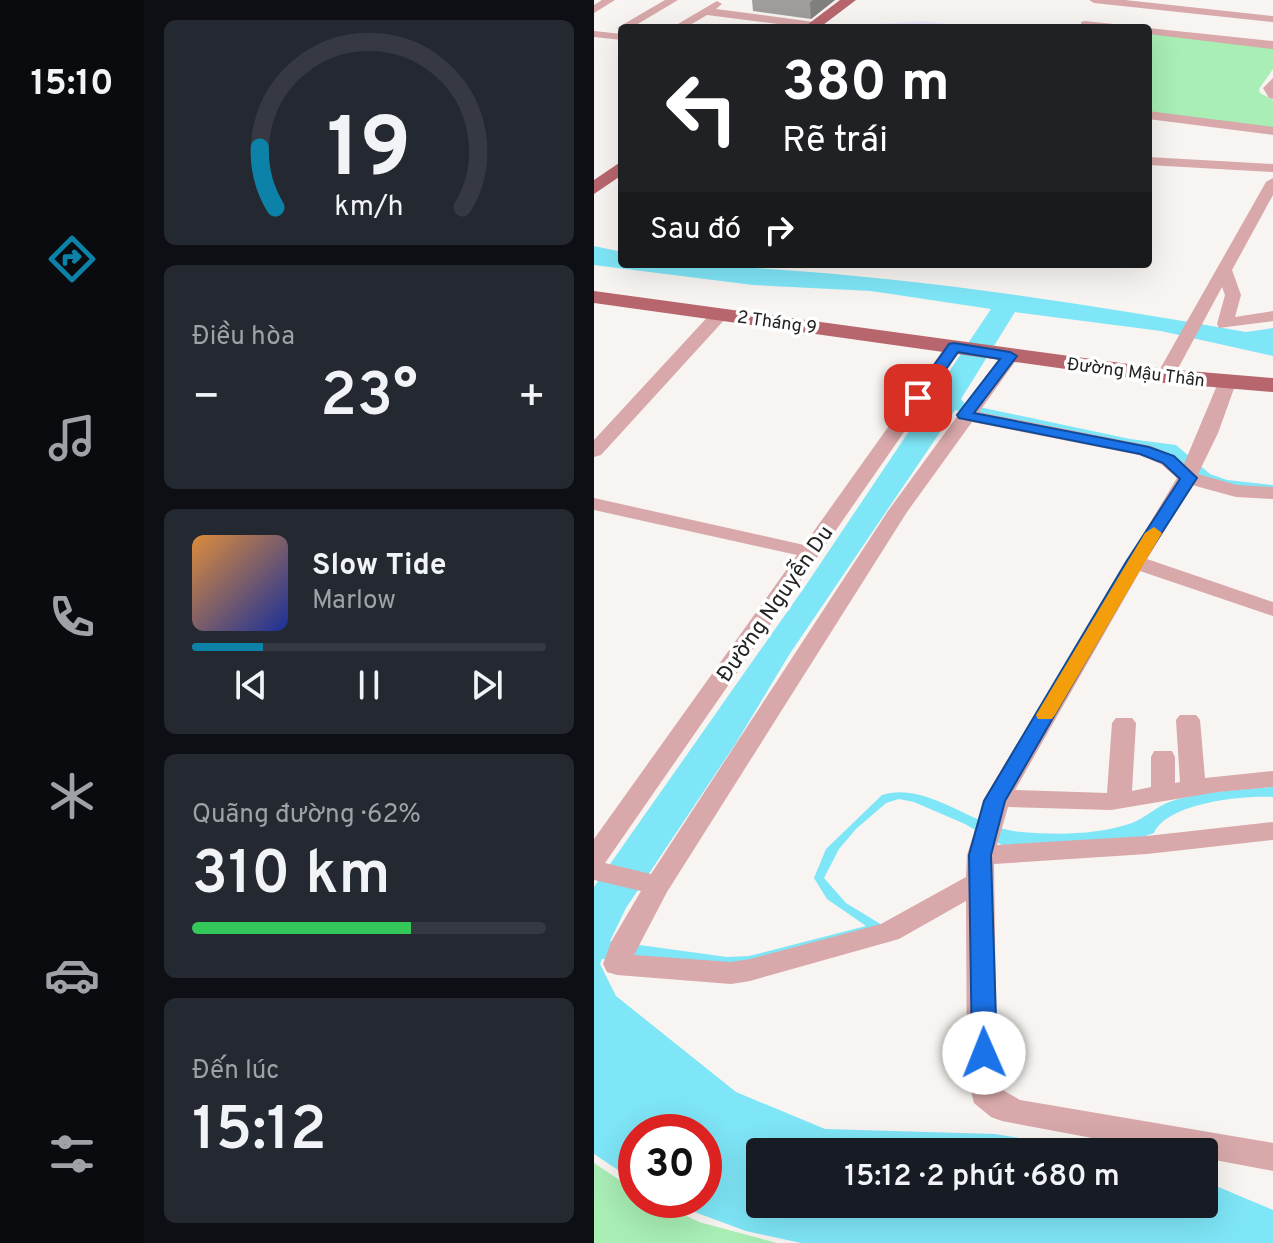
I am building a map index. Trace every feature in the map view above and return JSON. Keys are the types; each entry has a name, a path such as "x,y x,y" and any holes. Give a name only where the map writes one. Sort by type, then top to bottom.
{"main road":[{"path":"820,24 849,0"},
{"path":"821,24 863,0"},
{"path":"594,189 618,169"},
{"path":"594,200 618,182"},
{"name":"2 Tháng 9","path":"594,297 1004,355"},
{"name":"Đường Mậu Thân","path":"1004,355 1170,369 1227,383 1273,385"}],"street":[{"path":"594,10 610,0"},
{"path":"630,24 673,0"},
{"path":"683,24 723,0"},
{"path":"1094,0 1273,19"},
{"path":"1240,0 1241,15"},
{"path":"1085,24 1108,1"},
{"path":"728,24 754,8"},
{"path":"704,11 776,24"},
{"path":"1152,31 1273,45"},
{"path":"594,34 616,37"},
{"path":"1273,82 1269,88 1273,95"},
{"path":"1152,116 1273,131"},
{"path":"1152,161 1273,168"},
{"path":"1170,369 1273,182"},
{"path":"1225,271 1233,295 1225,324 1273,316"},
{"path":"594,451 720,314"},
{"name":"Đường Nguyễn Du","path":"594,859 957,348"},
{"path":"1004,355 983,391 898,511 652,883 621,953 731,973 750,970 889,932 983,852 1147,845 1273,831"},
{"path":"1227,383 1202,454 1190,476 1135,562 998,797 983,852 982,1076 985,1094 1002,1108 1273,1157"},
{"path":"965,415 1144,450 1168,460 1190,476 1236,491 1273,493"},
{"path":"594,504 810,552"},
{"path":"1135,562 1273,609"},
{"path":"1188,720 1193,788"},
{"path":"1119,800 1124,723"},
{"path":"1163,757 1163,793"},
{"path":"998,797 1032,801 1119,800 1273,779"},
{"path":"594,870 652,883"}],"shaded area":[{"path":"922,21 949,24 880,24"}],"green space":[{"path":"1152,32 1273,46 1273,69 1259,89 1260,93 1273,100 1273,129 1152,114"},
{"path":"594,1163 618,1179 618,1218 690,1218 777,1243 594,1243"}],"water":[{"path":"594,246 618,251 618,268 748,268 857,276 1091,306 1246,332 1273,328 1273,356 1161,331 1015,312 961,399 965,404 1130,439 1176,445 1210,474 1227,480 1273,485 1273,492 1239,489 1200,478 1177,458 1148,449 955,410 789,655 736,743 626,908 610,941 727,957 749,956 866,926 827,899 814,878 826,849 882,795 899,792 916,794 1004,829 1063,834 1119,827 1169,802 1199,795 1273,787 1273,797 1226,800 1189,808 1174,814 1154,833 1140,838 1002,845 965,824 914,802 899,799 886,803 856,829 839,849 824,878 846,903 887,928 739,970 602,959 600,964 616,996 736,1092 825,1129 995,1134 1019,1138 746,1138 746,1218 1218,1218 1218,1187 1273,1210 1273,1243 801,1243 746,1231 711,1218 722,1218 722,1114 618,1114 618,1170 594,1154 594,887 806,585 991,309 871,291 753,285 594,265"}],"slow traffic":[{"path":"1045,715 1154,533"}],"route":[{"path":"918,398 954,347 1010,356 965,415 1144,450 1181,468 1189,478 1135,562 995,801 980,855 984,1053"}]}
